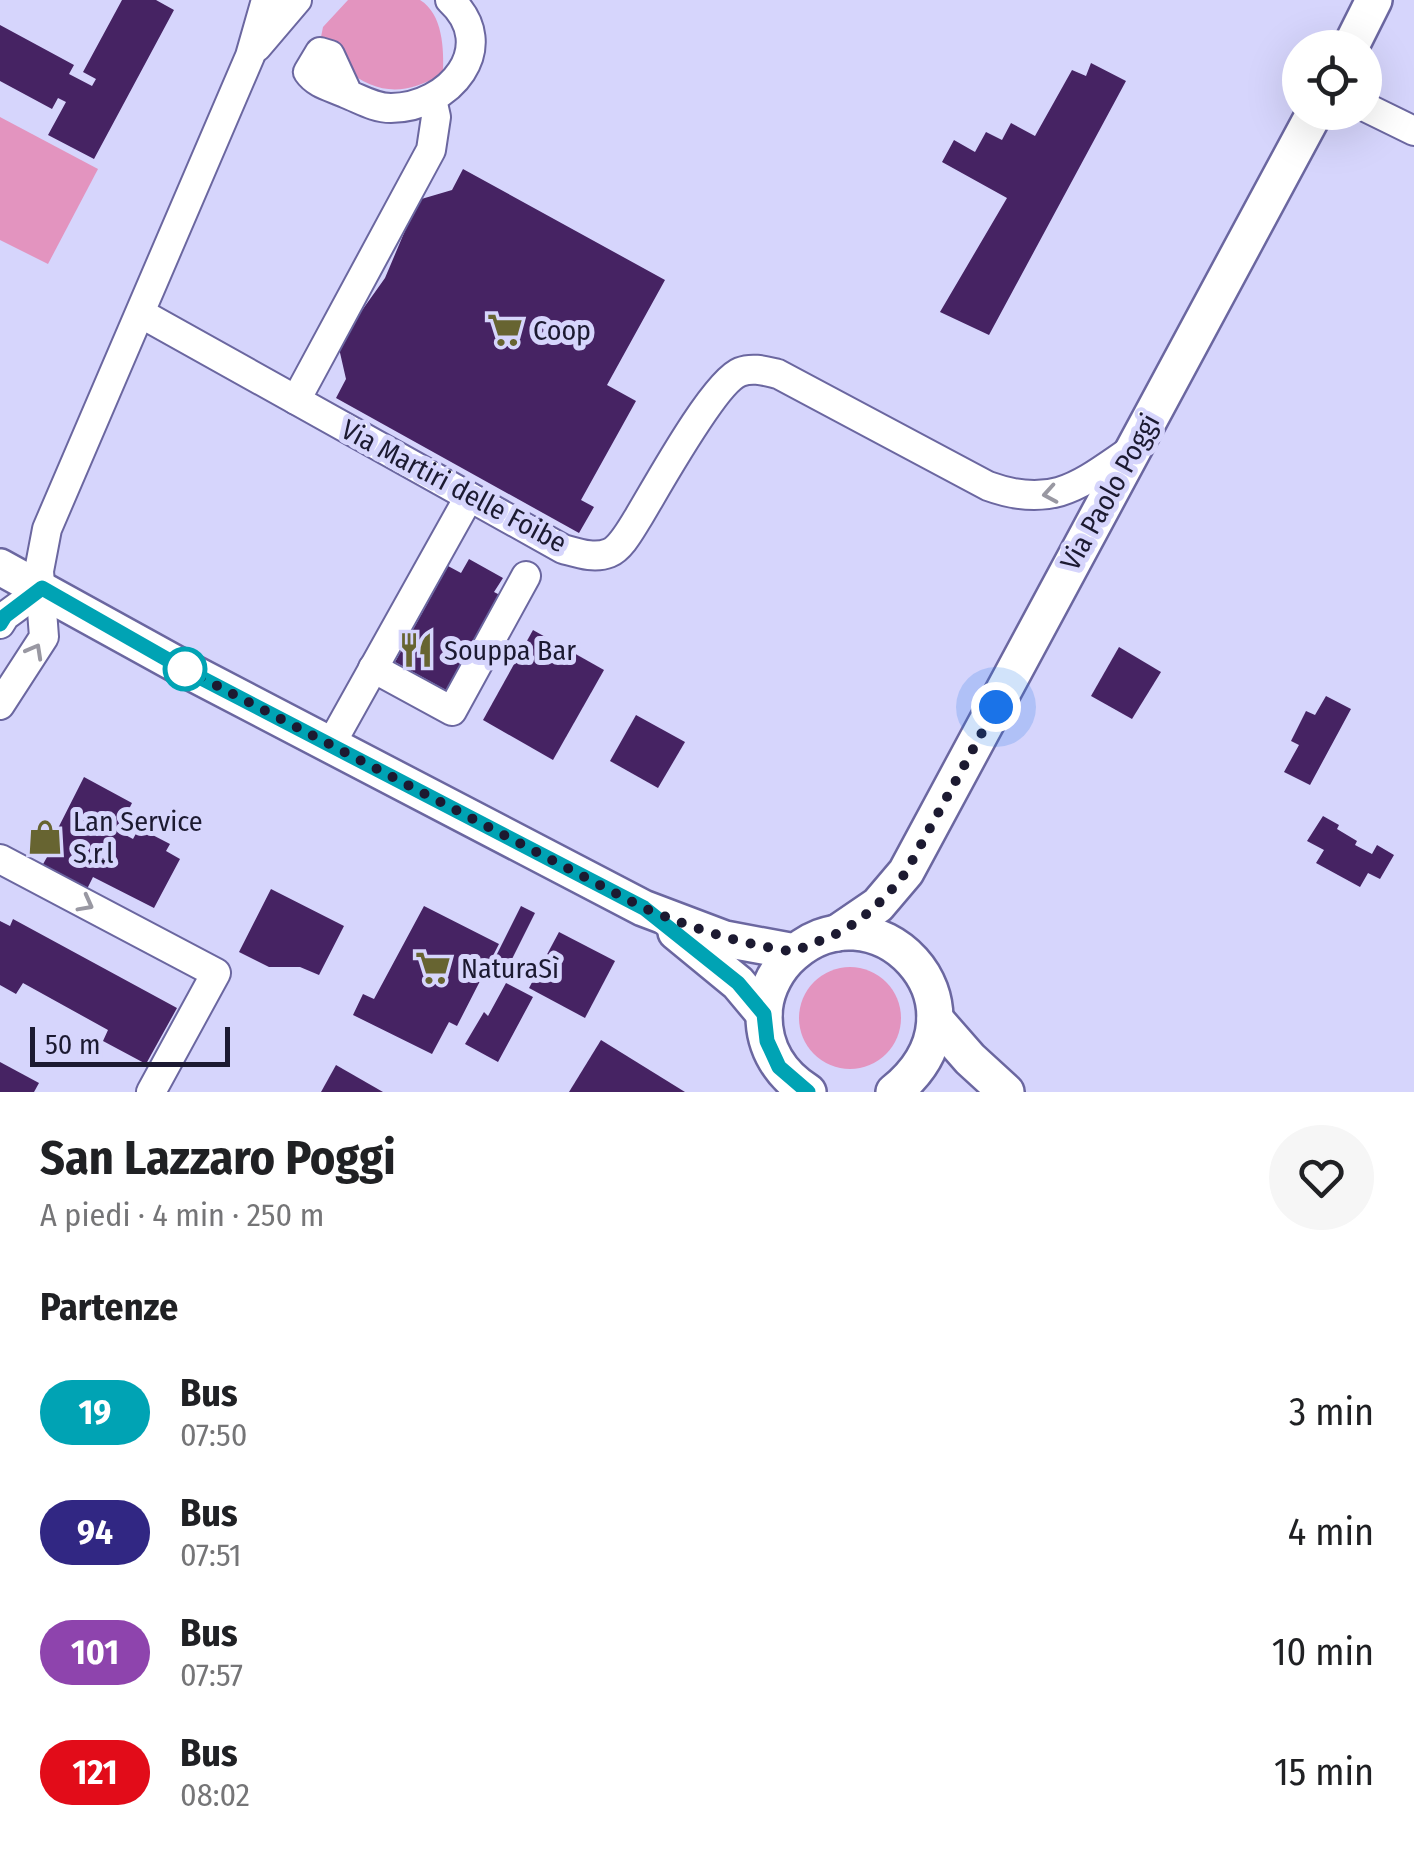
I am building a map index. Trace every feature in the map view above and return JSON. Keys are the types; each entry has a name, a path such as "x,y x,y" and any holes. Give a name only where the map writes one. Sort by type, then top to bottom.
{"main road":[{"path":"1359,30 1374,0"},
{"name":"Via Paolo Poggi","path":"795,952 837,933 878,905 906,872 1305,130"},
{"path":"0,567 184,669 644,908 701,932 795,952 773,980 764,1014 767,1041 780,1080 808,1092"},
{"name":"Via Paolo Poggi","path":"906,872 901,905 910,958 927,981 936,1019"},
{"path":"644,908 712,960 764,1014"},
{"path":"837,933 876,937 910,958"},
{"path":"894,1092 924,1061 936,1019"},
{"path":"936,1019 970,1059 1006,1092"}],"street":[{"path":"0,705 44,636 38,571 48,529 250,56 266,0"},
{"path":"250,56 297,0"},
{"path":"348,94 370,105 392,108 432,99 450,87 469,57 471,37 468,22 450,0"},
{"path":"296,400 431,150 436,118 432,99"},
{"path":"1382,115 1414,131"},
{"name":"Via Martiri delle Foibe","path":"142,314 563,549 590,556 612,552 628,534 726,382 738,372 757,369 778,374 988,486 1012,494 1038,497 1068,490 1135,448"},
{"path":"331,744 469,497"},
{"path":"373,668 452,711 526,576"},
{"path":"0,624 42,588"},
{"path":"0,858 216,973 151,1092"}],"shaded area":[{"path":"348,0 420,0 428,6 438,23 443,74 416,86 392,89 369,84 343,68 341,44 321,37 323,27"},
{"path":"0,117 98,169 48,264 0,240"},
{"path":"850,967 869,971 886,982 897,999 901,1018 897,1037 886,1054 869,1065 850,1069 831,1065 814,1054 803,1037 799,1018 803,999 814,982 831,971"}],"building":[{"path":"122,0 156,0 174,10 94,159 48,135 66,102 58,98 52,109 0,81 0,25 74,65 69,74 92,86 96,79 83,72"},
{"path":"1091,63 1126,81 989,335 940,312 1007,198 942,162 954,140 975,152 986,132 1002,140 1011,123 1035,136 1072,70 1086,76"},
{"name":"Coop","path":"463,169 665,280 607,385 636,401 581,500 594,507 579,533 336,398 346,379 338,344 385,278 418,200 452,190"},
{"path":"469,559 503,578 494,592 506,598 453,694 395,662 448,566 461,573"},
{"path":"533,630 604,670 553,760 483,720"},
{"path":"1119,647 1161,672 1132,719 1091,696"},
{"path":"1326,696 1351,709 1310,785 1284,772 1299,745 1291,741 1306,711 1315,715"},
{"path":"636,715 685,742 658,788 610,761"},
{"path":"84,777 132,803 118,831 133,839 139,828 170,844 166,851 180,859 154,908 93,877 87,889 42,866"},
{"path":"1323,816 1357,841 1355,845 1372,854 1377,845 1394,855 1380,879 1368,873 1360,887 1316,863 1324,850 1307,841"},
{"path":"271,889 344,926 319,975 300,967 269,967 239,952"},
{"path":"424,906 499,944 457,1026 449,1022 432,1054 353,1015 363,994 374,999"},
{"path":"521,906 535,913 508,967 494,960"},
{"path":"13,919 177,1008 146,1064 103,1041 108,1030 23,983 16,994 0,985 0,921 10,926"},
{"path":"559,932 615,961 585,1018 529,988"},
{"path":"506,983 533,997 498,1062 465,1044 484,1012 488,1016"},
{"path":"601,1040 685,1092 569,1092"},
{"path":"0,1062 39,1083 34,1092 0,1092"},
{"path":"336,1065 383,1092 321,1092"}],"bus line":[{"name":"19","path":"0,624 42,588 184,669 644,908 738,983 764,1014 767,1041 779,1067 808,1092"}],"place":[{"name":"Coop","path":"505,330"},
{"name":"Souppa Bar","path":"416,650"},
{"name":"Lan Service S.r.l","path":"45,837"},
{"name":"NaturaSì","path":"433,968"}],"route":[{"path":"185,669 644,908 701,932 795,952 837,933 890,893 906,872 996,707"}]}
